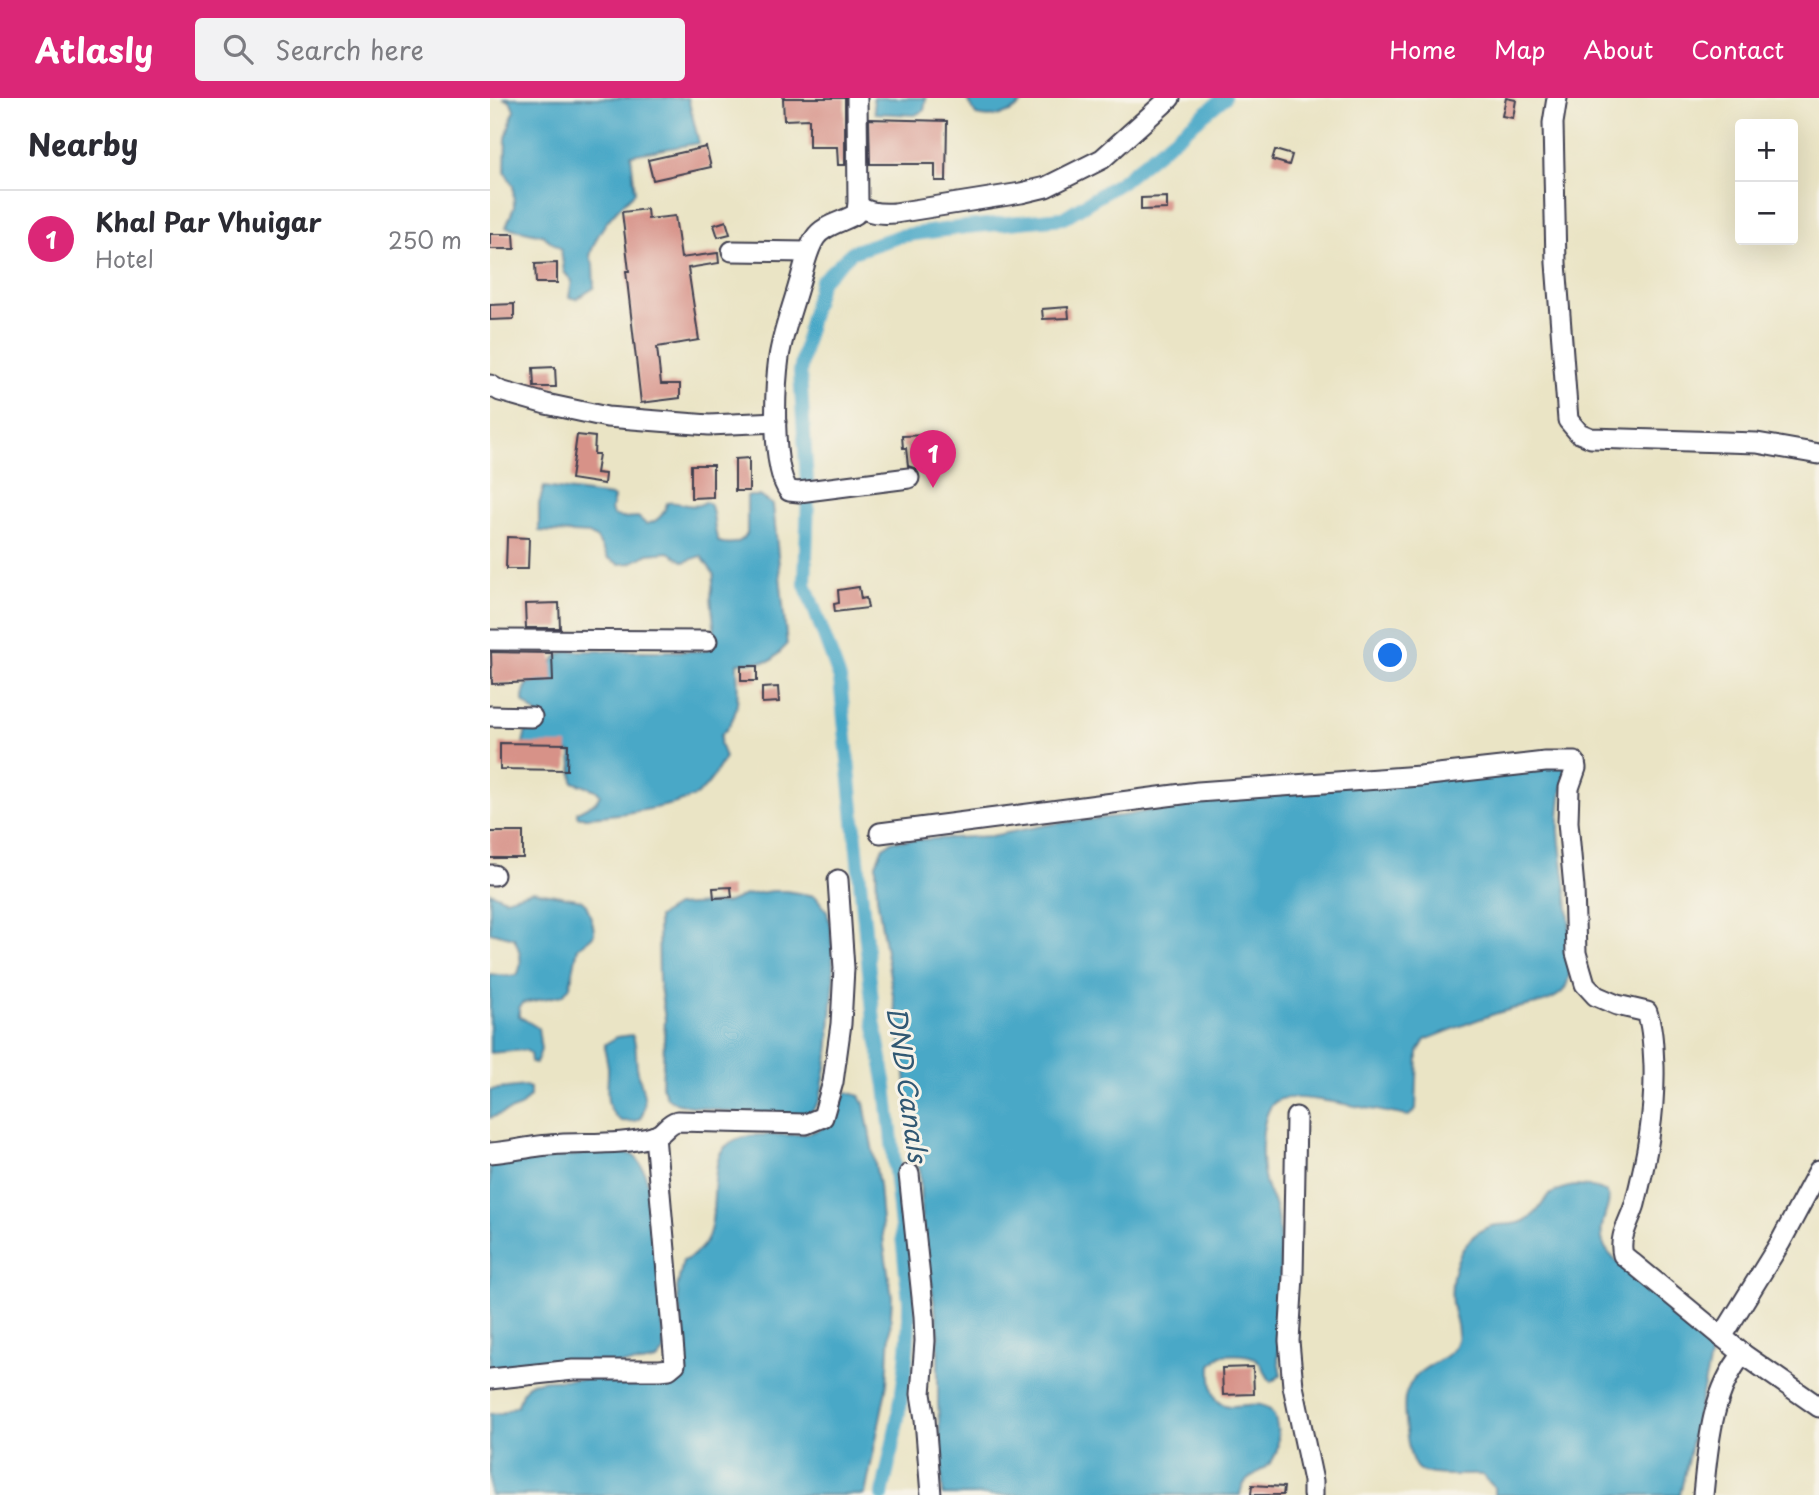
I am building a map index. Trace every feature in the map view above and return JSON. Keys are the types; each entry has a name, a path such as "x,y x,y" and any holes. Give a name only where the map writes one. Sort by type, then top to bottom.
{"street":[{"path":"856,98 858,205 856,214 823,229 808,252 779,359 776,422 780,467 789,491 799,492 909,478"},
{"path":"858,205 863,210 881,214 895,213 1046,187 1102,159 1170,98"},
{"path":"1557,98 1553,123 1556,263 1568,419 1579,433 1591,438 1758,443 1819,454"},
{"path":"732,251 808,252"},
{"path":"490,385 500,391 546,404 607,417 709,425 776,422"},
{"path":"490,640 707,641"},
{"path":"490,716 532,717"},
{"path":"880,833 1198,792 1420,776 1545,762 1575,762 1576,768 1569,788 1568,822 1576,953 1585,984 1596,996 1617,1006 1647,1012 1653,1048 1654,1115 1648,1154 1620,1247 1623,1255 1721,1337 1819,1407"},
{"path":"490,1153 655,1136 661,1134 669,1123 677,1121 806,1124 823,1117 833,1082 841,1024 844,968 838,880"},
{"path":"1296,1117 1289,1341 1293,1385 1314,1480 1314,1495"},
{"path":"490,1379 573,1370 660,1370 675,1364 655,1136"},
{"path":"1721,1337 1780,1243 1819,1170"},
{"path":"909,1174 924,1316 921,1394 931,1495"},
{"path":"1703,1495 1713,1422 1720,1396 1727,1377 1743,1354"}],"water":[{"path":"503,98 688,98 699,143 631,155 635,192 614,213 597,237 590,256 594,288 576,299 569,297 572,281 564,272 561,249 542,235 506,227 514,207 513,186 505,172 506,138 514,110 511,102"},
{"path":"873,98 926,98 924,110 915,115 875,113"},
{"path":"966,98 1027,98 1010,112 990,117 976,115"},
{"path":"544,487 611,496 614,498 611,510 613,515 622,518 638,517 646,524 660,517 667,503 695,506 705,502 712,508 715,533 719,542 727,543 738,542 747,534 747,496 760,496 773,505 787,645 771,661 737,663 736,711 721,735 720,744 725,757 707,785 691,798 624,813 577,816 577,812 596,802 600,795 596,790 573,782 571,753 563,749 522,748 526,731 539,716 523,702 526,688 528,683 559,655 568,651 702,651 709,649 715,635 711,597 714,574 701,556 684,562 669,552 648,554 631,563 619,564 608,558 597,539 589,534 539,531 539,504"},
{"name":"DND Canals","path":"1567,763 1559,831 1569,917 1571,964 1568,982 1561,993 1534,1005 1495,1014 1425,1040 1418,1052 1416,1109 1409,1116 1303,1098 1278,1100 1267,1115 1262,1140 1263,1166 1266,1185 1276,1210 1279,1233 1278,1359 1281,1375 1271,1382 1259,1362 1247,1355 1221,1355 1211,1365 1212,1387 1217,1399 1225,1405 1255,1404 1265,1407 1273,1414 1278,1435 1277,1449 1268,1465 1248,1479 1240,1495 943,1495 938,1403 938,1328 921,1215 920,1170 911,1146 904,1062 877,897 876,864 883,847 893,841 991,836 1052,824 1129,815 1218,795"},
{"path":"533,891 582,900 587,907 594,932 592,937 578,947 570,986 563,995 523,1003 519,1008 519,1016 538,1028 541,1050 536,1063 531,1062 530,1053 525,1050 490,1053 490,974 517,975 521,961 514,938 490,932 490,892 505,899"},
{"path":"772,891 815,896 827,911 831,929 834,981 828,1055 820,1100 812,1111 803,1115 749,1115 678,1104 667,1098 662,1086 665,1019 659,980 658,917 676,906 726,903 745,895"},
{"path":"632,1035 644,1105 639,1119 621,1121 608,1103 605,1044 617,1037"},
{"path":"525,1086 530,1088 530,1096 520,1107 490,1118 490,1090"},
{"path":"847,1092 860,1096 864,1103 879,1185 884,1247 892,1296 887,1384 865,1495 490,1495 490,1414 502,1413 518,1405 522,1393 530,1383 547,1380 680,1377 686,1367 677,1288 683,1261 704,1244 709,1234 714,1185 721,1153 736,1140 748,1136 817,1131 831,1121"},
{"path":"591,1153 629,1154 634,1156 643,1168 658,1248 664,1352 657,1360 642,1363 490,1369 490,1165"},
{"path":"1574,1186 1594,1187 1605,1192 1608,1207 1602,1228 1602,1240 1608,1252 1710,1341 1710,1358 1680,1495 1494,1495 1494,1487 1482,1475 1439,1475 1424,1472 1418,1469 1411,1456 1405,1424 1405,1397 1416,1376 1448,1354 1457,1340 1458,1330 1451,1293 1454,1270 1463,1249 1470,1240 1488,1227 1524,1221 1554,1192"}],"building":[{"path":"783,98 845,98 845,165 838,165 837,147 809,147 809,119 784,120"},
{"path":"1506,98 1516,100 1513,118 1502,116"},
{"path":"869,119 947,121 946,181 935,181 935,164 870,164"},
{"path":"706,147 711,167 653,180 648,160"},
{"path":"1275,150 1292,155 1289,165 1272,160"},
{"path":"1167,197 1167,209 1141,210 1141,198"},
{"path":"647,209 648,219 675,216 681,258 718,253 719,263 688,268 699,340 657,347 661,384 680,384 680,398 641,403 622,212"},
{"path":"726,221 730,234 718,237 714,225"},
{"path":"490,234 514,234 515,249 490,249"},
{"path":"557,263 557,283 536,283 535,264"},
{"path":"514,304 514,319 490,320 490,305"},
{"path":"1068,307 1069,318 1043,319 1042,309"},
{"path":"555,367 556,387 534,387 533,368"},
{"path":"577,435 595,437 594,454 599,454 596,473 605,474 604,484 571,479"},
{"path":"929,435 929,454 936,453 938,466 917,469 908,466 902,436"},
{"path":"749,458 749,491 735,491 735,459"},
{"path":"691,465 713,465 713,497 691,498"},
{"path":"507,537 529,538 528,569 506,569"},
{"path":"859,587 861,599 866,598 868,608 835,612 834,604 839,603 838,590"},
{"path":"559,603 560,628 526,628 525,604"},
{"path":"491,652 552,653 553,681 492,684"},
{"path":"741,666 757,666 757,681 741,681"},
{"path":"778,687 779,702 762,703 762,688"},
{"path":"500,743 568,744 567,770 500,769"},
{"path":"490,832 523,832 523,858 490,858"},
{"path":"731,887 732,897 714,898 713,888"},
{"path":"1253,1367 1254,1394 1223,1395 1222,1368"},
{"path":"1252,1485 1284,1487 1283,1495 1251,1495"}],"waterway":[{"name":"DND Canals","path":"882,1495 905,1374 909,1301 886,1086 874,1021 840,679 805,584 808,497 800,372 810,321 821,281 852,252 900,236 1063,218 1121,182 1224,98"}],"place":[{"name":"Khal Par Vhuigar","path":"933,488"}]}
